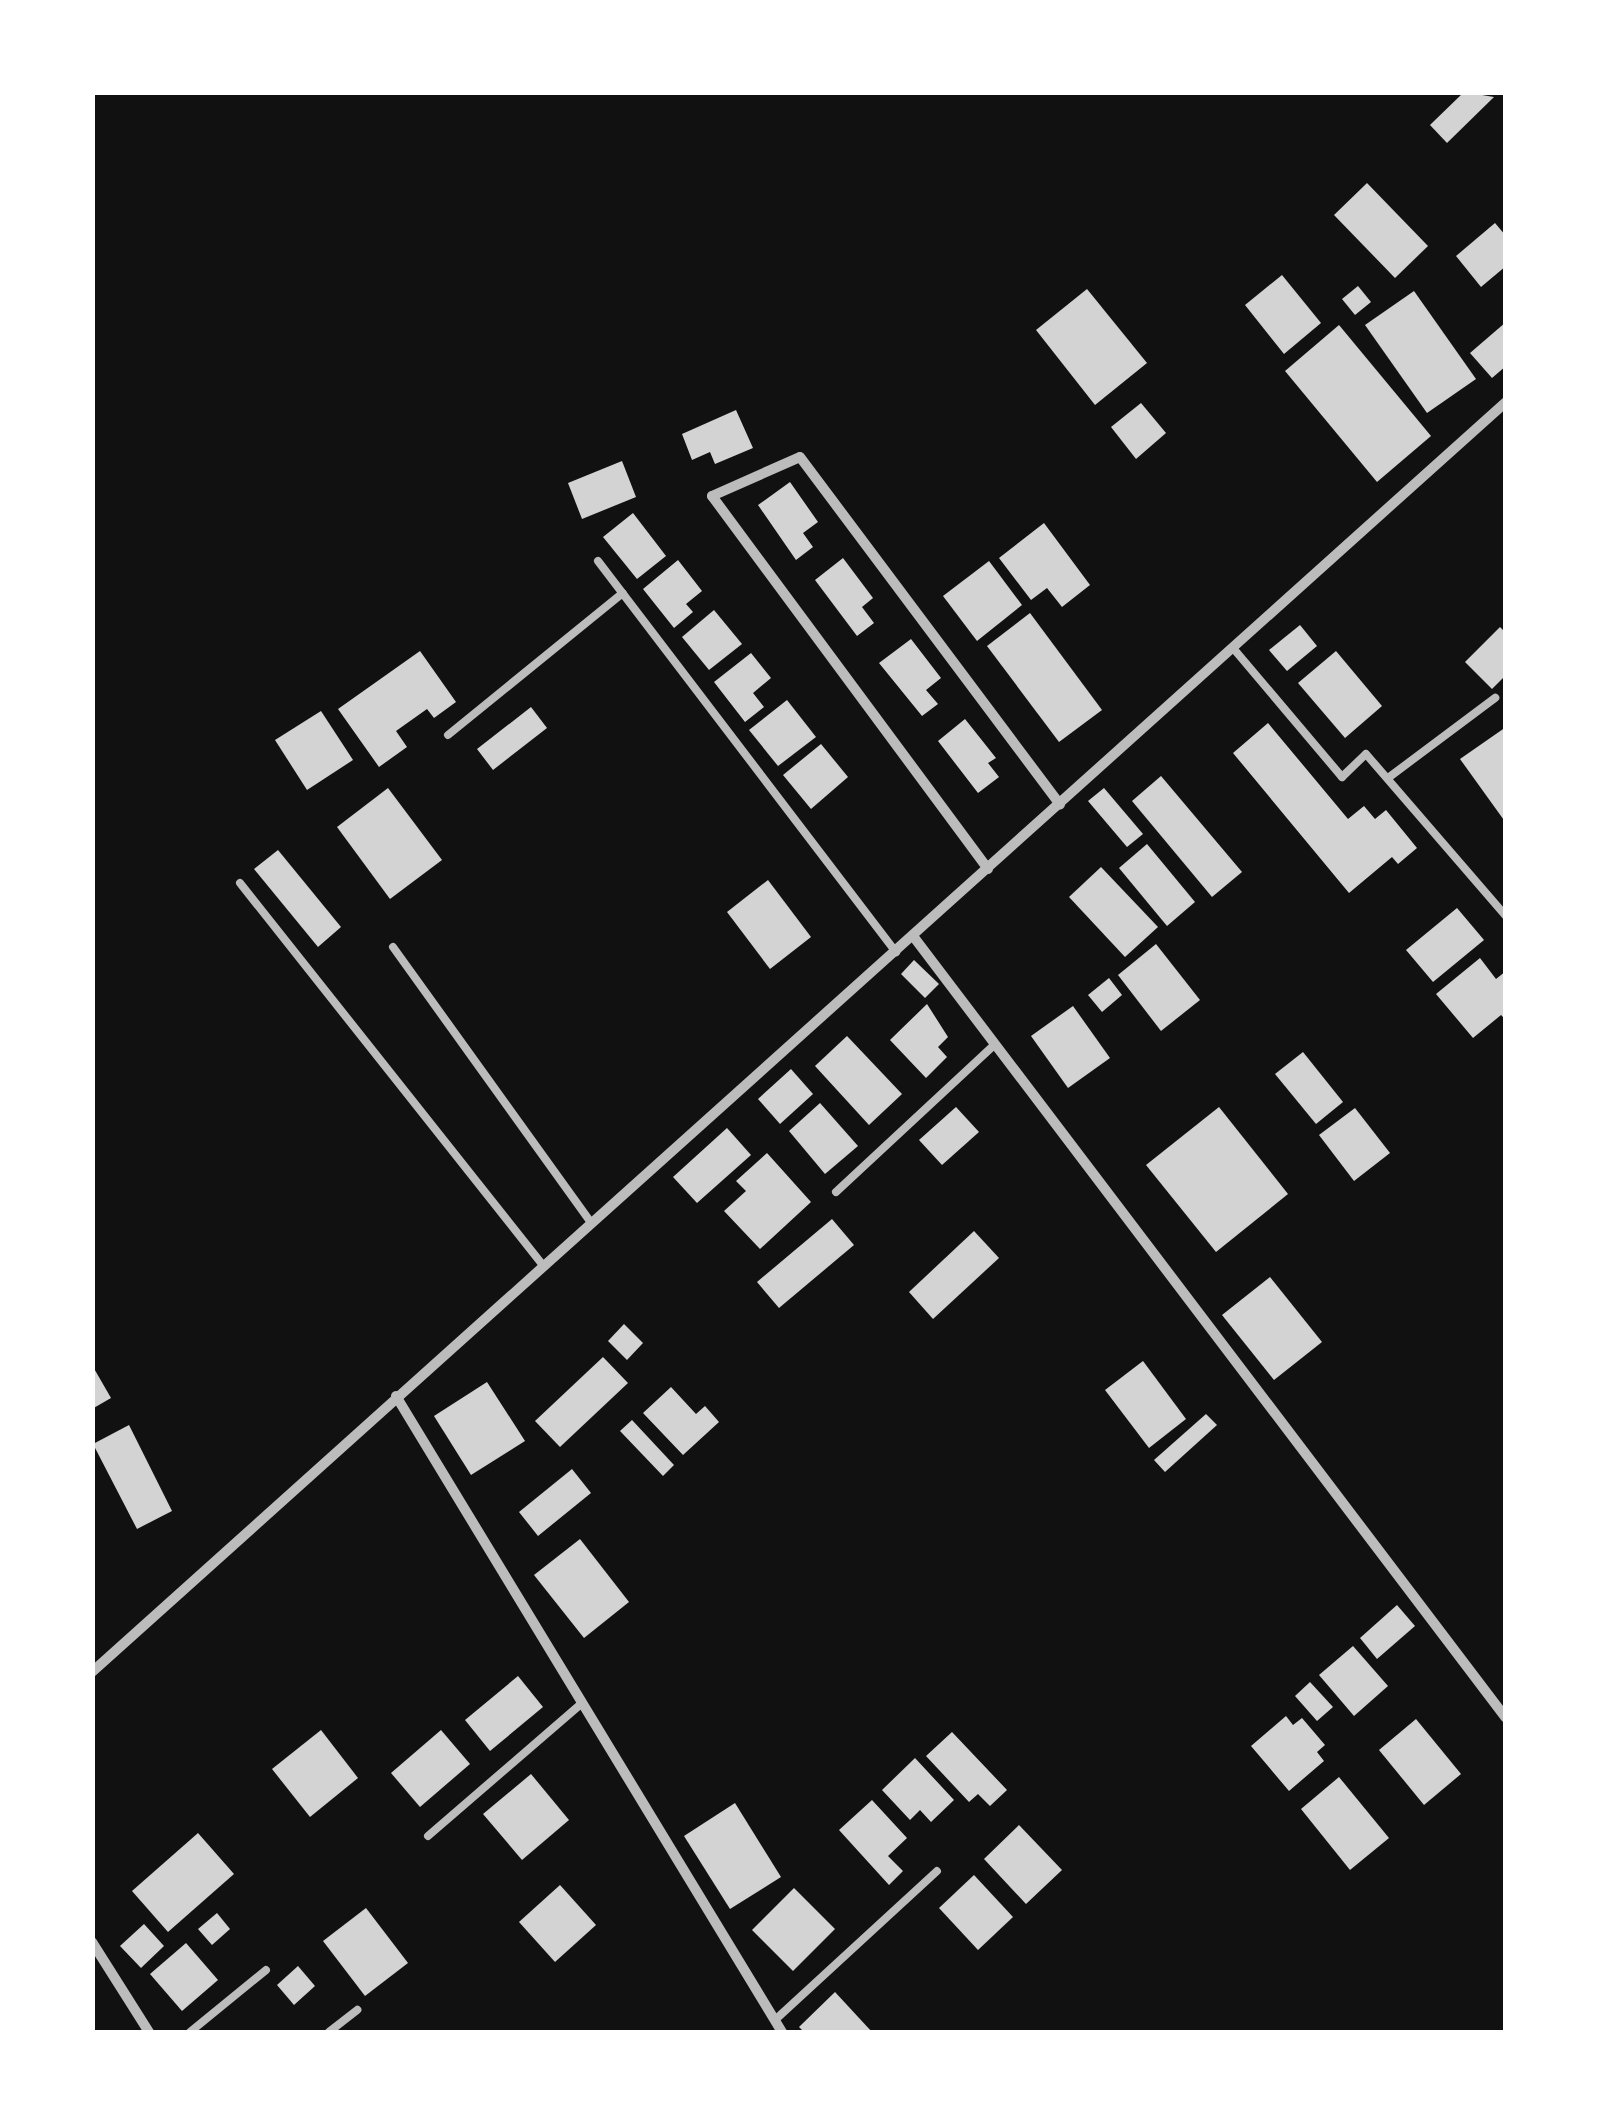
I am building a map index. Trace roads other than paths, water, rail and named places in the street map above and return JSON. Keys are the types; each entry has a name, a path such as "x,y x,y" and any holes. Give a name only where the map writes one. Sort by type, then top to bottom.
{"street":[{"path":"92,1672 1506,402"},
{"path":"988,869 712,496 800,457 1060,804"},
{"path":"913,936 1506,1718"},
{"path":"396,1396 782,2032"},
{"path":"92,1942 149,2032"}],"lane":[{"path":"598,561 896,952"},
{"path":"448,734 623,592"},
{"path":"1233,648 1342,776 1366,754 1506,916"},
{"path":"1388,778 1495,698"},
{"path":"240,883 543,1265"},
{"path":"393,947 591,1223"},
{"path":"836,1192 995,1044"},
{"path":"428,1836 582,1703"},
{"path":"775,2020 937,1871"},
{"path":"190,2032 266,1970"},
{"path":"329,2032 357,2010"}]}
